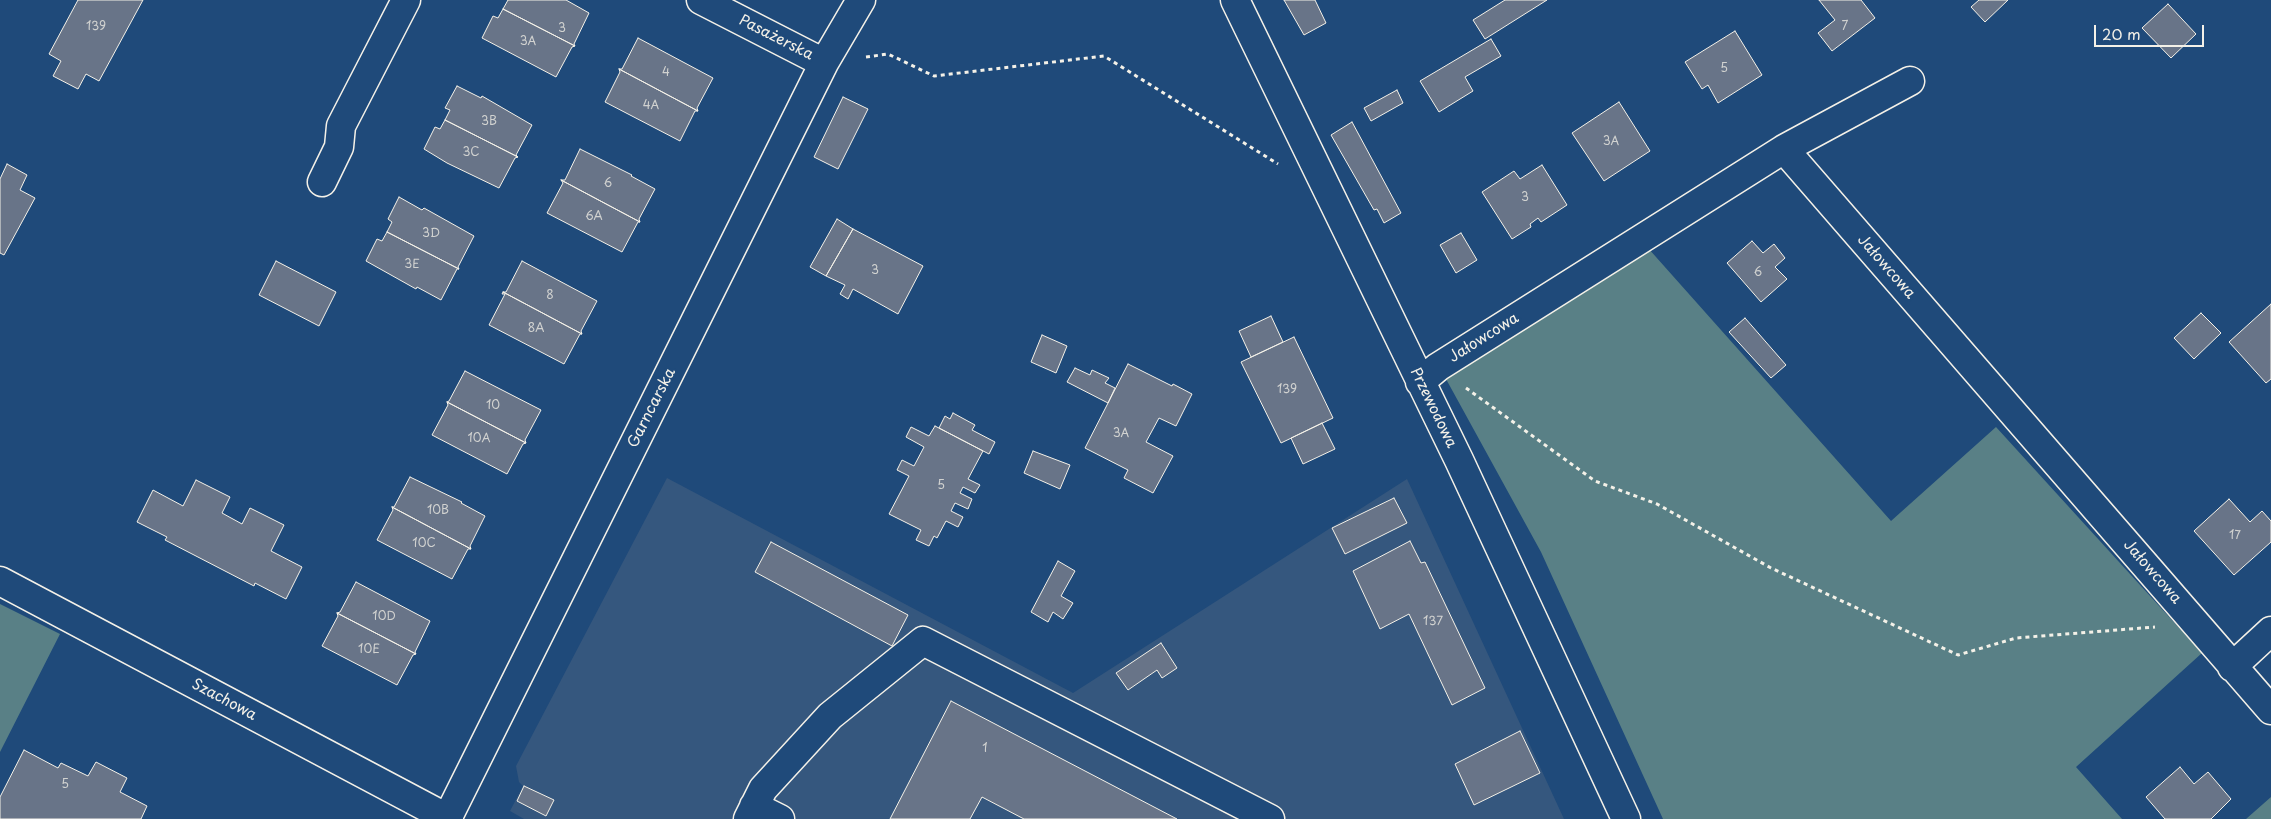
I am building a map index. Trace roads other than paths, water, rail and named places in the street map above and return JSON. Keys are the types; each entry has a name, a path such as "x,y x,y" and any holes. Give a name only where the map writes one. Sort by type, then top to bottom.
{"street":[{"path":"322,182 339,147 341,126 406,0"},
{"name":"Pasażerska","path":"701,0 824,63"},
{"name":"Garncarska","path":"448,819 824,63 861,0"},
{"name":"Przewodowa","path":"1235,0 1310,154 1429,375 1626,819"},
{"path":"1784,150 1910,81"},
{"name":"Jałowcowa","path":"1429,375 1784,150 2271,710"},
{"name":"Szachowa","path":"0,581 448,819"},
{"path":"2232,667 2271,631"},
{"path":"780,819 751,813 763,789 830,716 923,641 1270,819"}]}
